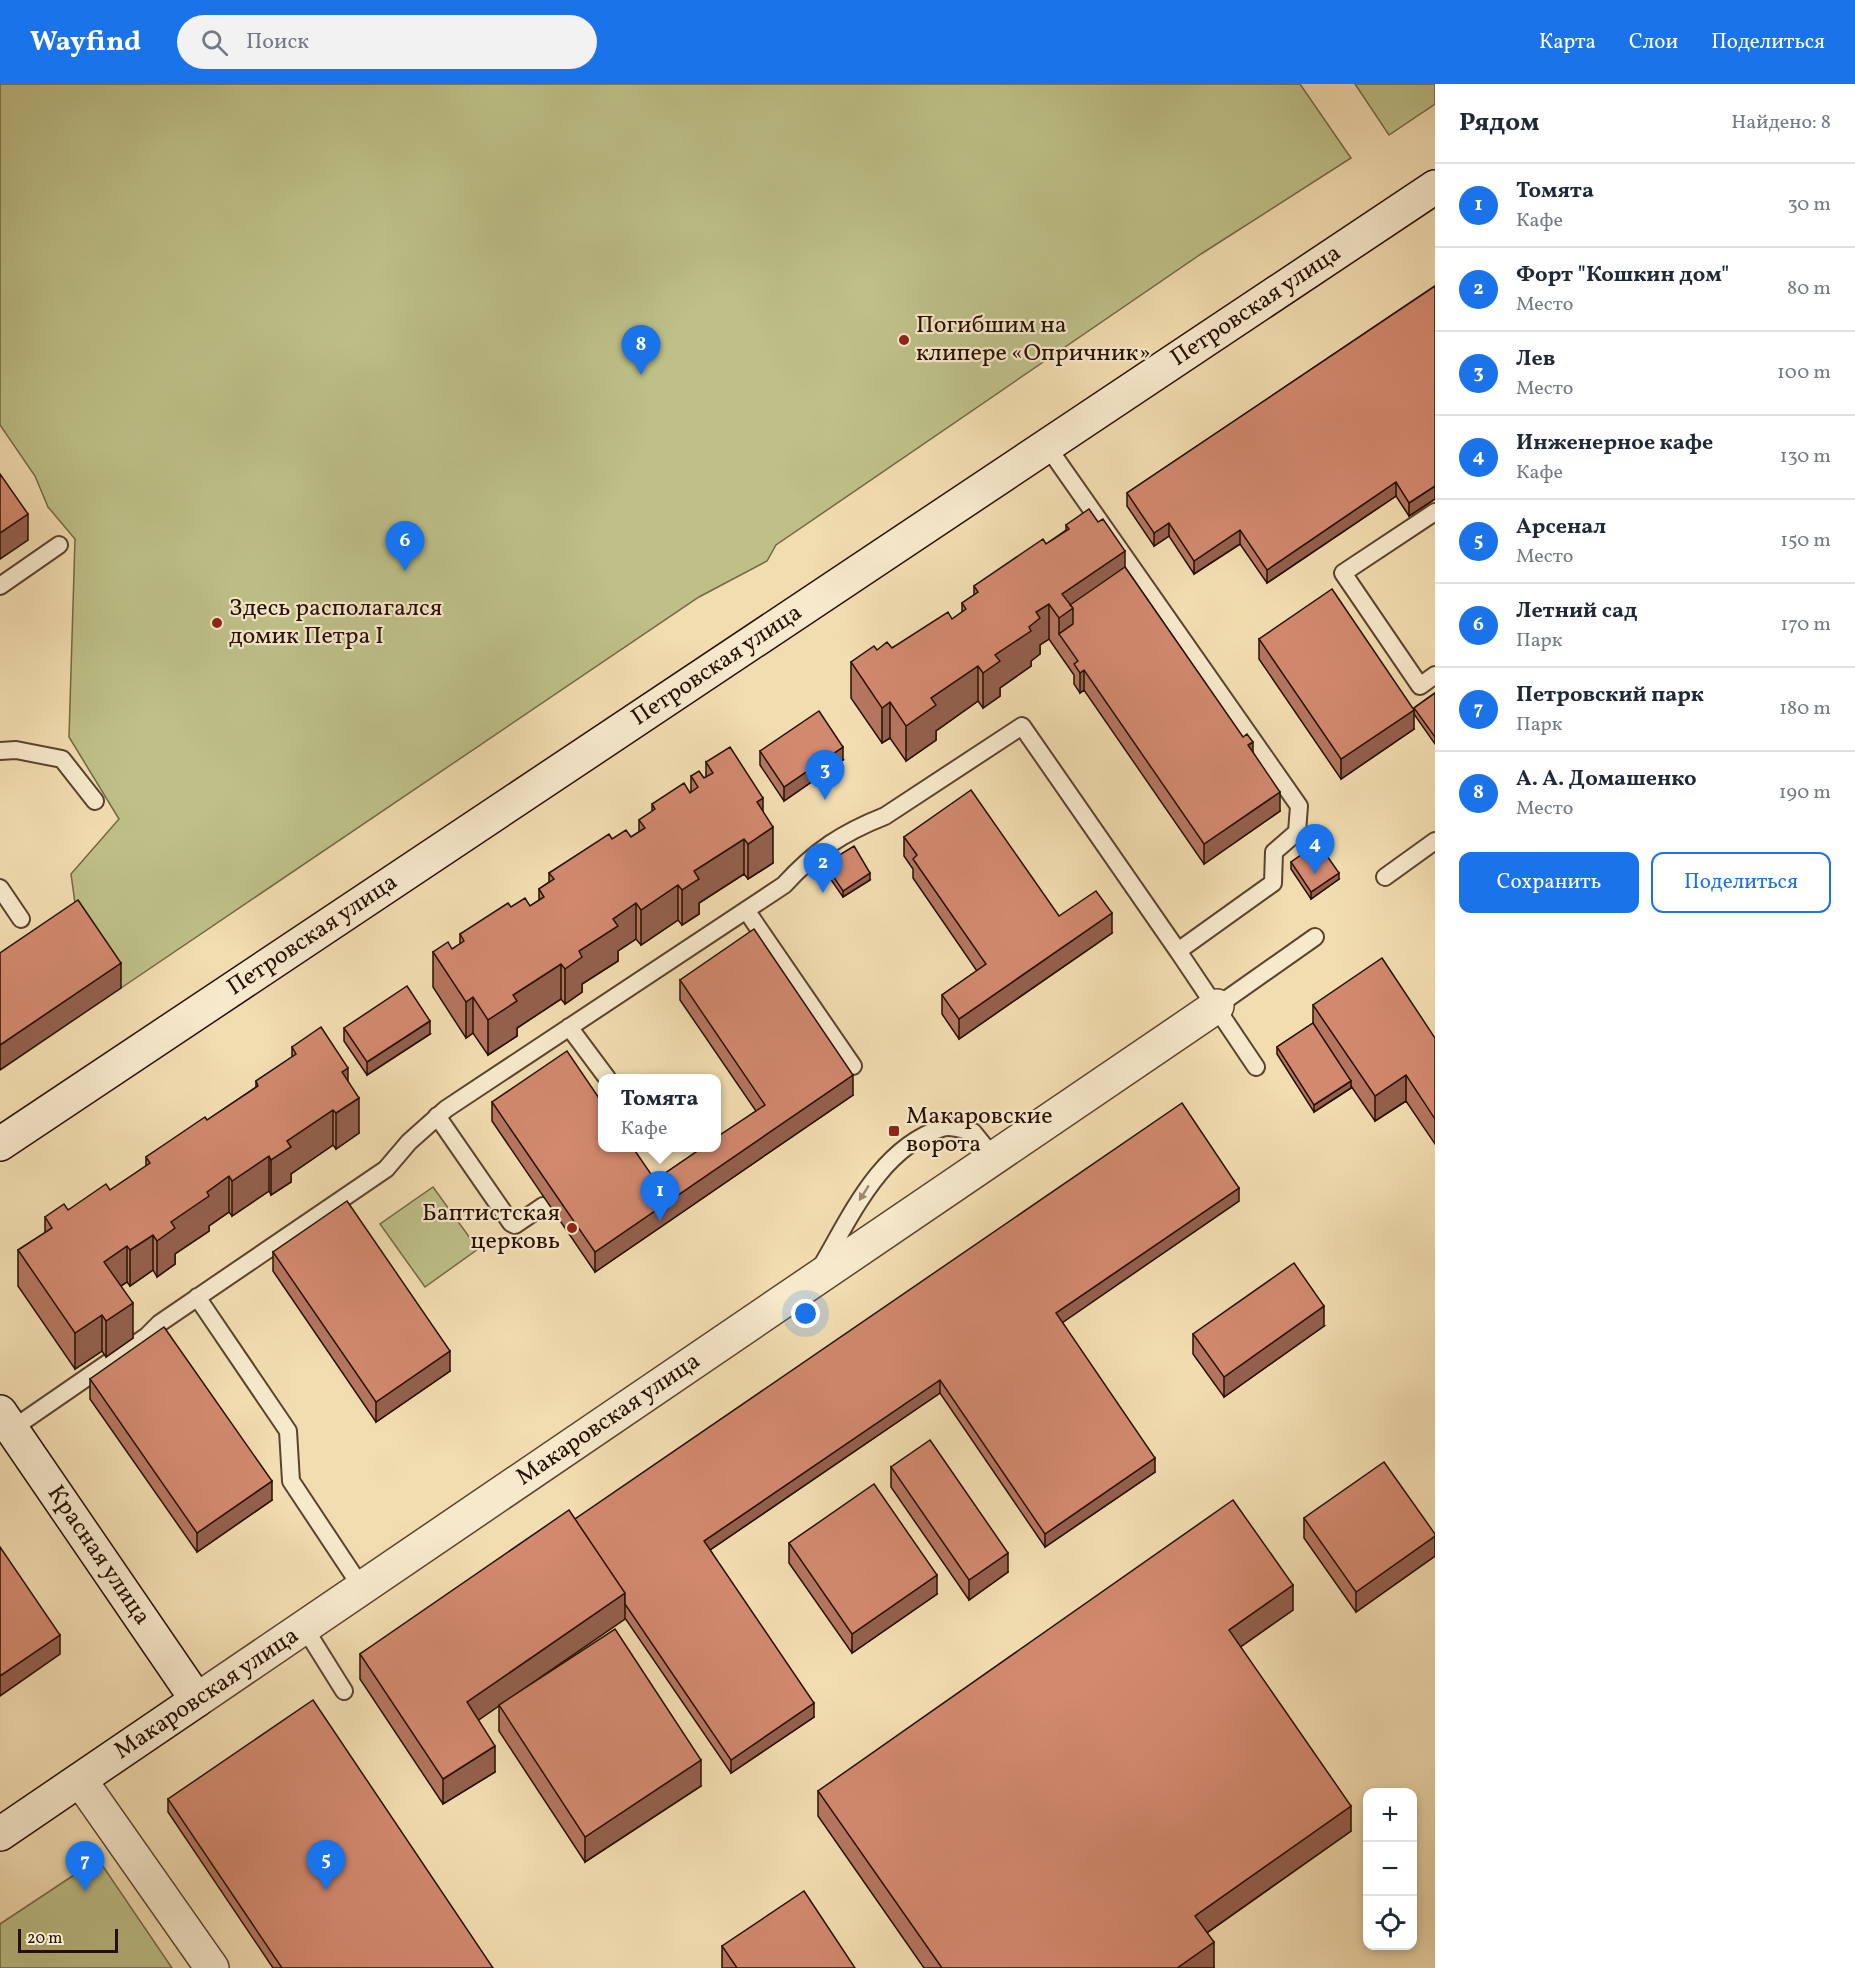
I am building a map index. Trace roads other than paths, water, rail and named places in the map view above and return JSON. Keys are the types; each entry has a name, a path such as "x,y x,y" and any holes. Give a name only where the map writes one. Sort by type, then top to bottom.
{"street":[{"name":"Петровская улица","path":"0,1144 1435,187"},
{"name":"Макаровская улица","path":"0,1834 1217,1006"},
{"name":"Красная улица","path":"6,1421 197,1700"},
{"path":"80,1780 212,1968"}],"lane":[{"path":"1047,446 1299,806 1298,832 1274,852 1273,883 1178,951"},
{"path":"1435,512 1343,573 1420,686 1435,675"},
{"path":"0,586 59,545"},
{"path":"6,1421 147,1336 160,1323 197,1297 386,1169 409,1142 437,1116 784,885 817,851 860,826 885,816 1022,726 1217,1006 1256,1067"},
{"path":"0,751 16,750 62,759 95,801"},
{"path":"1385,877 1435,841"},
{"path":"0,888 21,920"},
{"path":"746,910 853,1066"},
{"path":"1217,1006 1315,938"},
{"path":"569,1028 604,1074"},
{"path":"437,1116 511,1223 515,1225 543,1206"},
{"path":"812,1282 868,1186 903,1149 943,1127 973,1132 994,1158"},
{"path":"197,1297 288,1431 291,1481 362,1588"},
{"path":"304,1627 344,1691"}],"place":[{"name":"Погибшим на клипере «Опричник»","path":"904,340"},
{"name":"А. А. Домашенко","path":"641,375"},
{"name":"Летний сад","path":"405,571"},
{"name":"Здесь располагался домик Петра I","path":"217,623"},
{"name":"Лев","path":"825,800"},
{"name":"Инженерное кафе","path":"1315,874"},
{"name":"Форт \"Кошкин дом\"","path":"823,893"},
{"name":"Макаровские ворота","path":"894,1131"},
{"name":"Томята","path":"660,1221"},
{"name":"Баптистская церковь","path":"572,1228"},
{"name":"Арсенал","path":"326,1890"},
{"name":"Петровский парк","path":"85,1891"}]}
